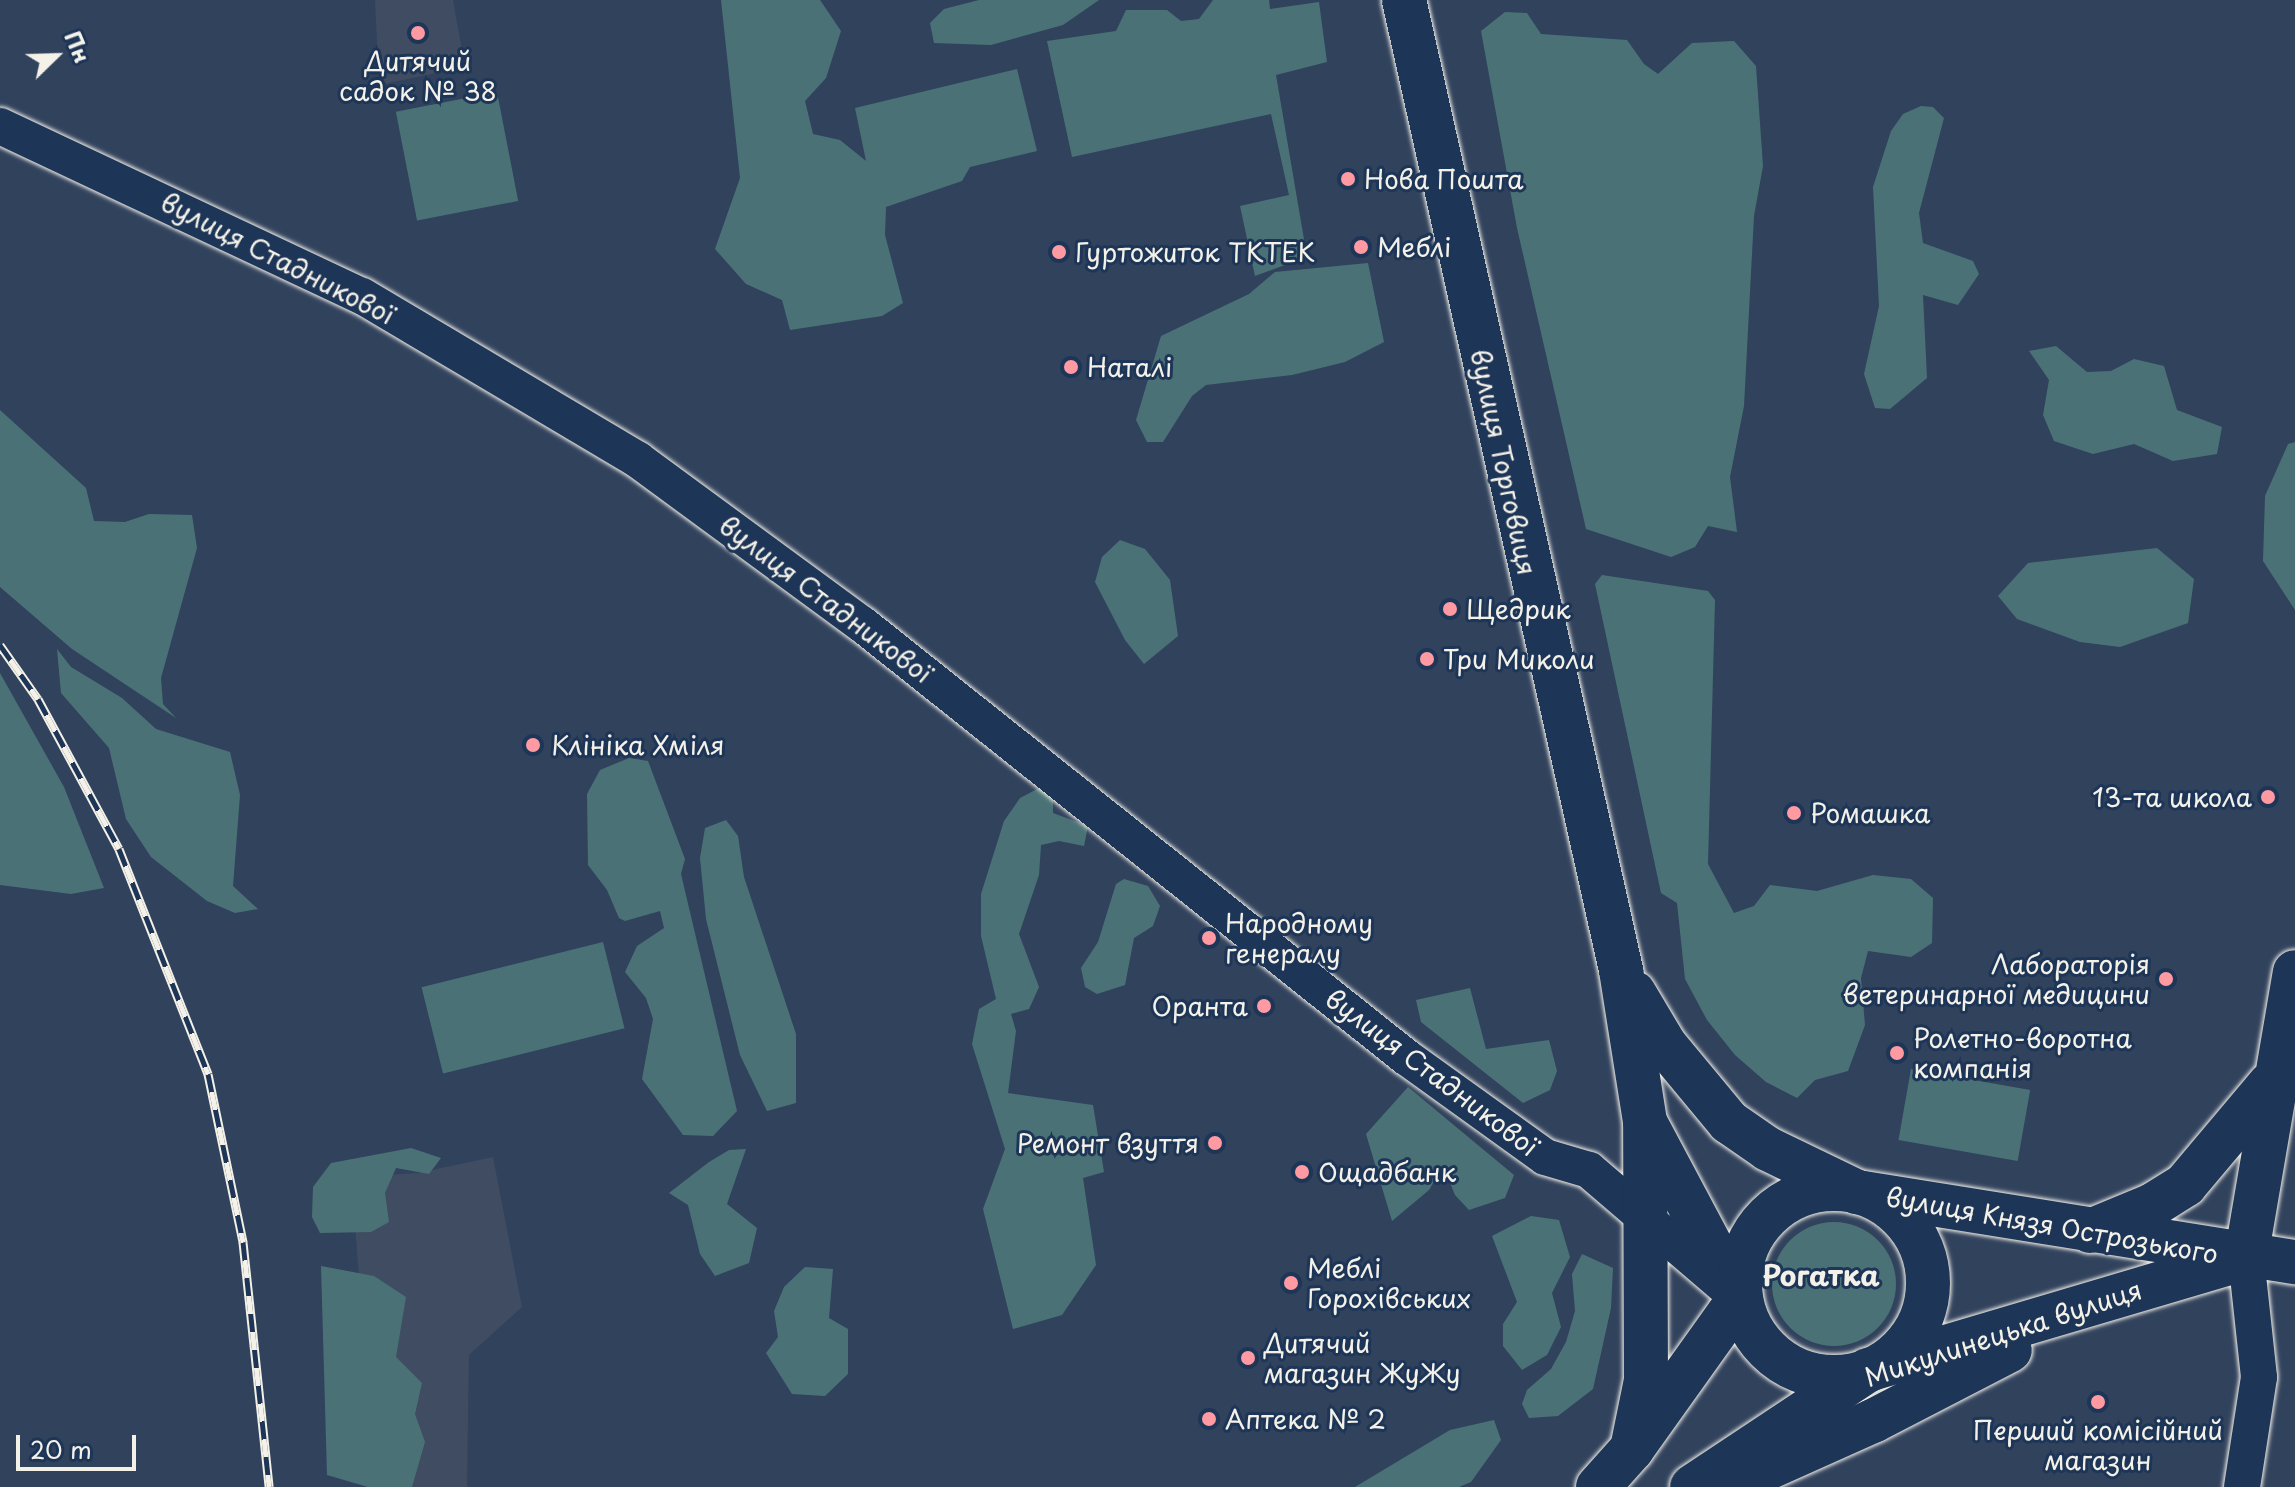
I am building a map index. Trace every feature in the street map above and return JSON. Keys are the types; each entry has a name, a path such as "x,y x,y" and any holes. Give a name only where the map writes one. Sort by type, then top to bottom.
{"main road":[{"name":"вулиця Торговиця","path":"1404,0 1621,970 1645,1122 1739,1299"},
{"name":"вулиця Торговиця","path":"1621,970 1665,1045 1729,1122 1768,1149 1857,1192"},
{"name":"вулиця Князя Острозького","path":"1857,1192 2246,1258 2274,1078 2295,972"},
{"path":"2274,1078 2295,1144"},
{"path":"2090,1231 2153,1205 2185,1185 2274,1078"},
{"path":"1632,1449 1646,1380 1645,1122"},
{"path":"1598,1487 1632,1449 1739,1299 1748,1246 1774,1211 1813,1192 1857,1192 1884,1204 1906,1223 1921,1249 1928,1277 1925,1307 1913,1334 1894,1355 1868,1370 1825,1377 1784,1362 1762,1343 1739,1299"},
{"path":"2246,1258 2295,1262"},
{"name":"Микулинецька вулиця","path":"1692,1487 1868,1370 2246,1258"},
{"path":"1724,1487 1886,1415 2086,1306"}],"street":[{"name":"вулиця Стадникової","path":"0,126 362,296 638,460 863,625 1406,1057 1545,1157 1589,1170 1646,1218"},
{"path":"1646,1218 1739,1299"},
{"path":"2242,1487 2259,1377 2246,1258"}],"shaded area":[{"name":"Дитячий садок № 38","path":"375,0 453,0 465,67 379,85"},
{"path":"493,1157 522,1307 469,1355 467,1487 376,1487 351,1177 418,1173"}],"green space":[{"path":"721,0 820,0 841,31 826,78 805,101 813,134 840,140 866,161 855,108 1017,69 1037,151 970,167 962,181 886,207 885,235 903,303 882,316 790,330 782,300 746,284 715,249 740,178"},
{"path":"979,0 1099,0 1063,25 991,45 934,43 930,23 944,9"},
{"path":"1213,0 1269,0 1270,9 1319,2 1327,62 1276,75 1307,257 1255,276 1240,206 1289,195 1271,114 1072,157 1047,41 1116,31 1126,10 1167,10 1181,21 1199,19"},
{"path":"1505,12 1527,13 1541,34 1627,40 1644,64 1658,74 1692,43 1734,41 1756,66 1763,166 1754,216 1744,406 1730,477 1737,532 1708,526 1695,547 1671,557 1586,529 1517,228 1481,31"},
{"path":"497,92 518,201 417,221 396,112"},
{"path":"1921,106 1933,107 1944,118 1919,213 1923,243 1973,261 1979,274 1958,305 1923,295 1927,378 1890,409 1875,408 1864,374 1879,306 1873,187 1891,131 1903,114"},
{"path":"1368,263 1384,342 1345,362 1292,375 1206,385 1192,396 1163,442 1147,442 1136,420 1161,336 1249,294 1275,272"},
{"path":"2056,346 2087,372 2111,371 2134,359 2164,366 2177,410 2222,427 2217,454 2173,461 2134,444 2093,454 2054,441 2043,415 2049,380 2029,351"},
{"path":"0,410 86,488 94,521 125,522 149,514 192,515 197,548 161,678 163,704 176,718 72,649 0,587"},
{"path":"2295,442 2295,610 2263,561 2265,496 2288,444"},
{"path":"1120,540 1145,549 1170,580 1178,636 1144,664 1125,640 1095,582 1102,557"},
{"path":"2157,548 2194,579 2188,623 2120,647 2080,642 2017,619 1998,596 2028,563"},
{"path":"1602,575 1708,591 1715,600 1708,864 1734,913 1754,906 1770,885 1817,891 1873,875 1911,879 1933,898 1932,943 1911,957 1868,951 1861,978 1865,1025 1848,1071 1815,1080 1797,1098 1766,1082 1735,1055 1707,1020 1685,979 1677,903 1661,893 1595,584"},
{"path":"57,649 71,667 122,698 156,729 230,752 240,795 233,886 258,909 235,913 207,901 151,857 126,819 109,748 61,693"},
{"path":"0,673 64,787 104,888 71,894 0,885"},
{"path":"629,758 648,761 685,859 681,874 737,1111 713,1136 683,1135 642,1079 653,1019 646,998 625,972 637,946 664,928 660,911 625,921 619,918 607,890 588,865 587,794 600,770"},
{"path":"1047,784 1053,791 1053,813 1088,826 1084,846 1059,841 1041,845 1039,875 1019,934 1039,987 1029,1009 1011,1014 1016,1031 1008,1093 1093,1105 1104,1172 1083,1178 1096,1265 1062,1315 1013,1329 983,1209 1005,1149 972,1044 979,1009 996,999 981,936 981,894 1004,821 1020,798"},
{"path":"726,820 738,836 744,877 796,1034 796,1103 767,1111 740,1055 706,919 700,858 705,828"},
{"path":"1124,879 1148,886 1160,906 1153,926 1134,938 1125,985 1097,994 1085,987 1081,968 1098,942 1116,884"},
{"path":"603,942 625,1028 443,1074 422,987"},
{"path":"1470,988 1486,1049 1549,1040 1557,1071 1550,1090 1523,1103 1421,1022 1416,1000"},
{"path":"1911,1069 2030,1090 2018,1161 1898,1140"},
{"path":"1408,1087 1514,1175 1505,1198 1469,1210 1455,1195 1443,1166 1429,1190 1392,1221 1366,1134"},
{"path":"411,1148 441,1158 429,1174 396,1168 385,1193 389,1222 371,1232 320,1233 312,1217 313,1187 331,1163"},
{"path":"746,1149 727,1204 757,1228 749,1263 715,1276 700,1254 688,1205 669,1193 729,1150"},
{"path":"1531,1216 1559,1220 1570,1257 1552,1293 1561,1327 1547,1355 1522,1370 1503,1346 1503,1324 1517,1302 1492,1236"},
{"path":"1834,1222 1858,1227 1878,1240 1891,1260 1896,1284 1891,1308 1878,1328 1858,1341 1834,1346 1810,1341 1790,1328 1777,1308 1772,1284 1777,1260 1790,1240 1810,1227"},
{"path":"1582,1254 1613,1268 1611,1308 1593,1389 1558,1416 1529,1418 1522,1404 1527,1390 1551,1369 1566,1342 1575,1311 1572,1274"},
{"path":"321,1266 374,1276 406,1297 396,1357 422,1383 415,1414 425,1442 412,1487 368,1487 327,1475"},
{"path":"805,1267 833,1269 829,1318 848,1329 848,1374 825,1396 792,1394 766,1353 778,1337 774,1311 784,1287"},
{"path":"1494,1420 1501,1440 1471,1482 1459,1487 1355,1487 1450,1430"}],"railway":[{"path":"0,645 38,699 119,849 208,1074 243,1242 269,1487"}],"place":[{"name":"Дитячий садок № 38","path":"418,33"},
{"name":"Нова Пошта","path":"1348,179"},
{"name":"Меблі","path":"1361,247"},
{"name":"Гуртожиток TKTEK","path":"1059,252"},
{"name":"Наталі","path":"1071,367"},
{"name":"Щедрик","path":"1450,609"},
{"name":"Три Миколи","path":"1427,659"},
{"name":"Клініка Хміля","path":"533,745"},
{"name":"13-та школа","path":"2268,797"},
{"name":"Ромашка","path":"1794,813"},
{"name":"Народному генералу","path":"1209,938"},
{"name":"Лабораторія ветеринарної медицини","path":"2166,979"},
{"name":"Оранта","path":"1264,1006"},
{"name":"Ролетно-воротна компанія","path":"1897,1053"},
{"name":"Ремонт взуття","path":"1215,1143"},
{"name":"Ощадбанк","path":"1302,1172"},
{"name":"Меблі Горохівських","path":"1291,1283"},
{"name":"Дитячий магазин ЖуЖу","path":"1248,1358"},
{"name":"Перший комісійний магазин","path":"2098,1402"},
{"name":"Аптека № 2","path":"1209,1419"}],"district":[{"name":"Рогатка","path":"1821,1275"}]}
